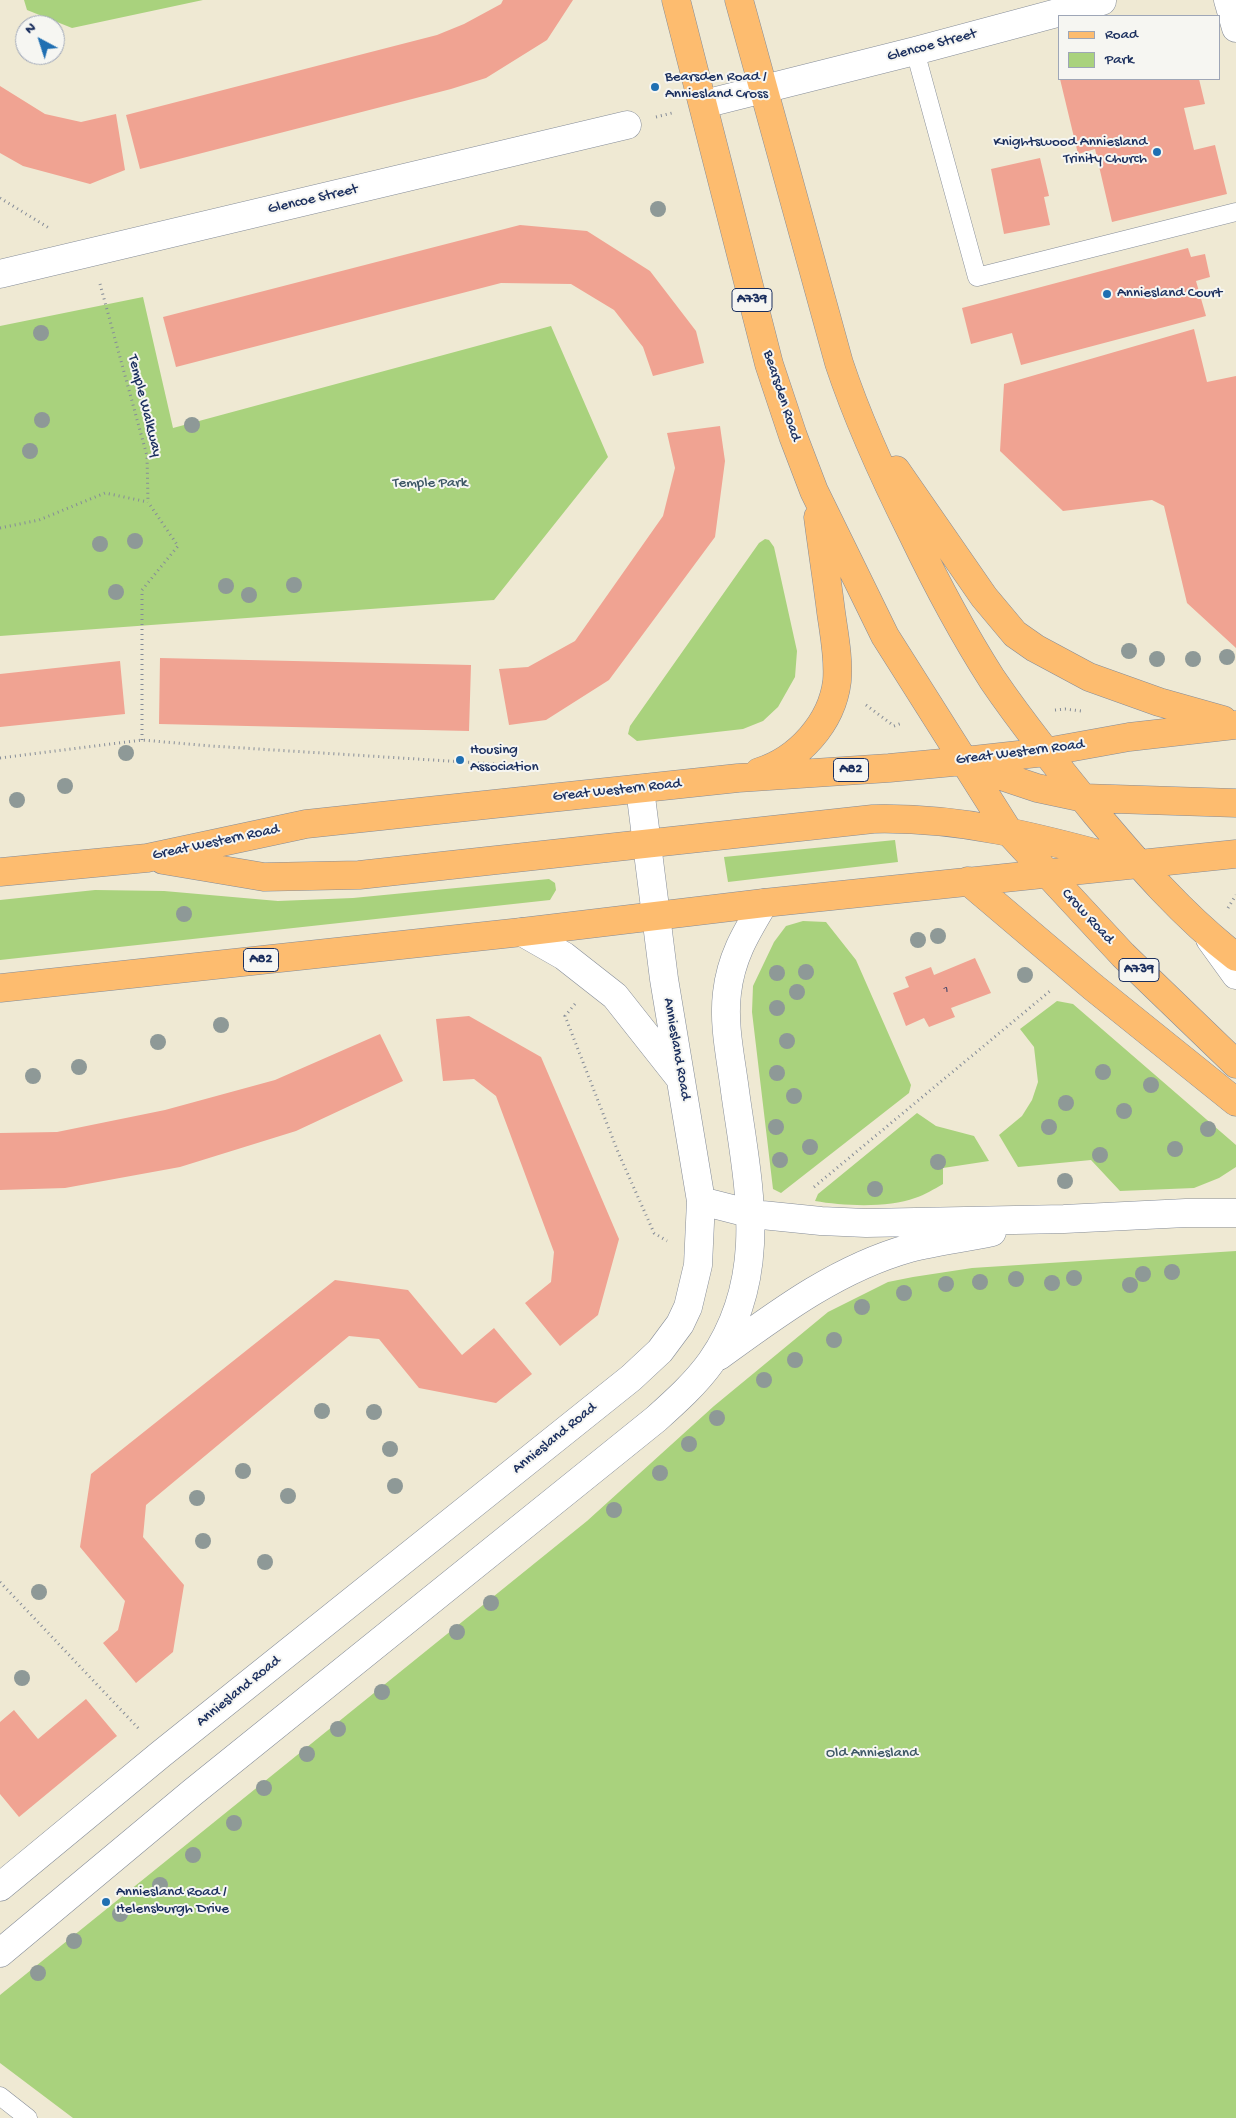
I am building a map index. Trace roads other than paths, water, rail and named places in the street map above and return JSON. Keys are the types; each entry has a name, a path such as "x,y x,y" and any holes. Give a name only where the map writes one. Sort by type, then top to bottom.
{"main road":[{"name":"Bearsden Road","path":"676,0 769,364 793,436 814,491 886,636 964,761"},
{"path":"739,0 839,363 855,411 875,460 936,583 992,678 1046,752 1139,865 1204,932 1236,957"},
{"path":"855,411 984,597 1015,634 1035,648 1089,677 1168,705 1220,720 1236,722"},
{"path":"738,778 766,770 790,757 815,734 834,694 837,680 837,654 814,491"},
{"name":"Great Western Road","path":"0,872 147,858 306,824 738,778 964,761 1046,752 1129,737 1236,726"},
{"path":"964,761 1037,788 1084,798 1236,804"},
{"name":"A739","path":"964,761 1009,832 1046,873"},
{"path":"147,858 264,877 359,875 873,819 945,821 1009,832 1139,865"},
{"path":"1046,873 1236,854"},
{"name":"A82","path":"0,988 1046,873"},
{"name":"Crow Road","path":"1046,873 1123,955 1236,1064"},
{"path":"968,881 1093,987 1236,1102"}],"street":[{"path":"1228,0 1236,28"},
{"name":"Glencoe Street","path":"704,104 915,51 1102,1"},
{"name":"Glencoe Street","path":"0,274 627,125"},
{"name":"Anniesland Road","path":"0,1887 161,1754 631,1378 660,1351 680,1324 688,1307 698,1265 701,1200 664,978 640,789"},
{"path":"0,1953 193,1792 656,1419 687,1390 712,1361 732,1324 742,1298 748,1272 752,1214 726,1012 730,976 739,946 764,903"},
{"path":"522,932 564,956 614,996 682,1080"},
{"path":"1204,932 1236,975"},
{"path":"1204,1212 1236,1197"},
{"path":"701,1200 752,1214 866,1223 1064,1219 1204,1212 1236,1213"},
{"path":"712,1361 813,1290 855,1269 910,1248 1064,1219"}],"lane":[{"path":"915,51 977,277 1236,212"},
{"path":"0,2096 28,2118"}],"place":[{"name":"Bearsden Road / Anniesland Cross","path":"655,87"},
{"name":"Knightswood Anniesland Trinity Church","path":"1157,152"},
{"name":"Anniesland Court","path":"1107,294"},
{"name":"Housing Association","path":"460,760"},
{"name":"Anniesland Road / Helensburgh Drive","path":"106,1902"}],"park label":[{"name":"Temple Park","path":"430,484"},
{"name":"Old Anniesland","path":"872,1754"}]}
